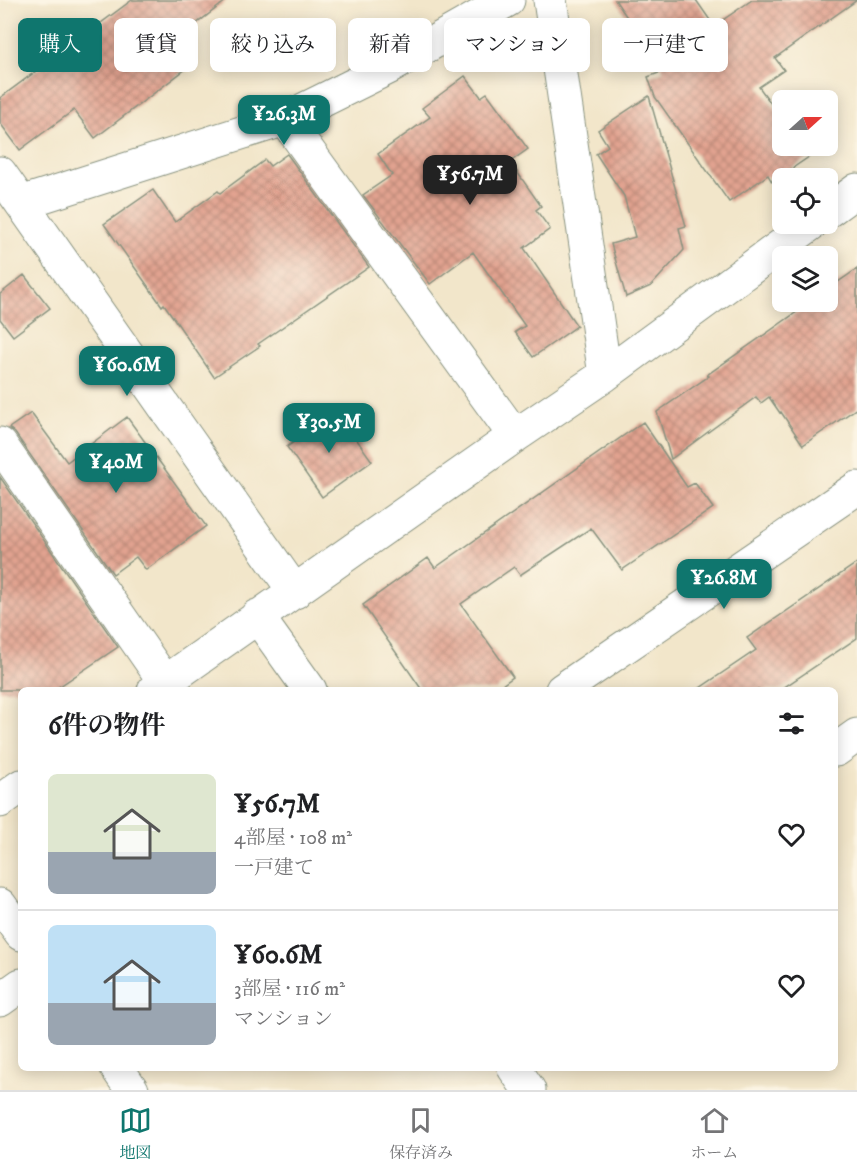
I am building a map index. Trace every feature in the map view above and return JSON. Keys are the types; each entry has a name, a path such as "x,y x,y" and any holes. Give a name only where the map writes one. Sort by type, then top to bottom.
{"street":[{"path":"21,203 285,119 390,68 508,0"},
{"path":"550,0 605,375"},
{"path":"285,119 515,436"},
{"path":"0,173 295,592"},
{"path":"838,204 857,190"},
{"path":"0,444 160,686 257,616 295,592 605,375 797,234"},
{"path":"566,687 857,488"},
{"path":"257,616 308,687"},
{"path":"838,749 857,735"},
{"path":"0,801 18,788"},
{"path":"0,904 18,930"},
{"path":"0,1000 18,987"},
{"path":"119,1071 132,1090"},
{"path":"516,1071 529,1090"}],"building":[{"path":"132,0 227,0 198,22 198,18 114,18 114,72 182,72 95,138 74,110 20,150 0,123 0,98 35,72 102,72 102,22"},
{"path":"615,0 696,0 708,18 627,18"},
{"path":"752,0 857,0 775,58 784,70 759,87 772,105 772,156 810,156 793,168 772,168 772,182 768,175 729,202 655,97 648,77 661,72 728,72 728,18 726,18"},
{"path":"465,76 481,97 487,93 528,149 510,162 541,206 536,210 550,229 524,248 577,326 533,357 515,332 525,326 473,252 430,284 363,195 392,175 378,154 430,117 422,108"},
{"path":"649,96 686,226 679,228 684,250 651,286 626,297 611,244 635,237 624,196 596,154 608,146 598,130"},
{"path":"287,154 369,267 214,377 164,304 162,306 104,224 153,190 175,222 265,160 270,166"},
{"path":"857,269 857,408 803,445 769,397 761,403 756,397 671,459 657,412 797,312 838,312 838,282"},
{"path":"24,275 50,308 13,336 0,319 0,294"},
{"path":"337,412 372,461 322,497 287,447"},
{"path":"31,413 67,462 127,417 206,526 146,570 136,557 113,574 15,433 9,428"},
{"path":"643,422 687,487 695,483 713,508 622,570 591,528 520,575 514,567 461,604 513,677 499,687 420,687 363,605 428,558 435,568"},
{"path":"0,477 118,647 58,687 18,687 18,690 0,690"},
{"path":"857,563 857,638 784,687 701,687 756,650 747,638"}]}
